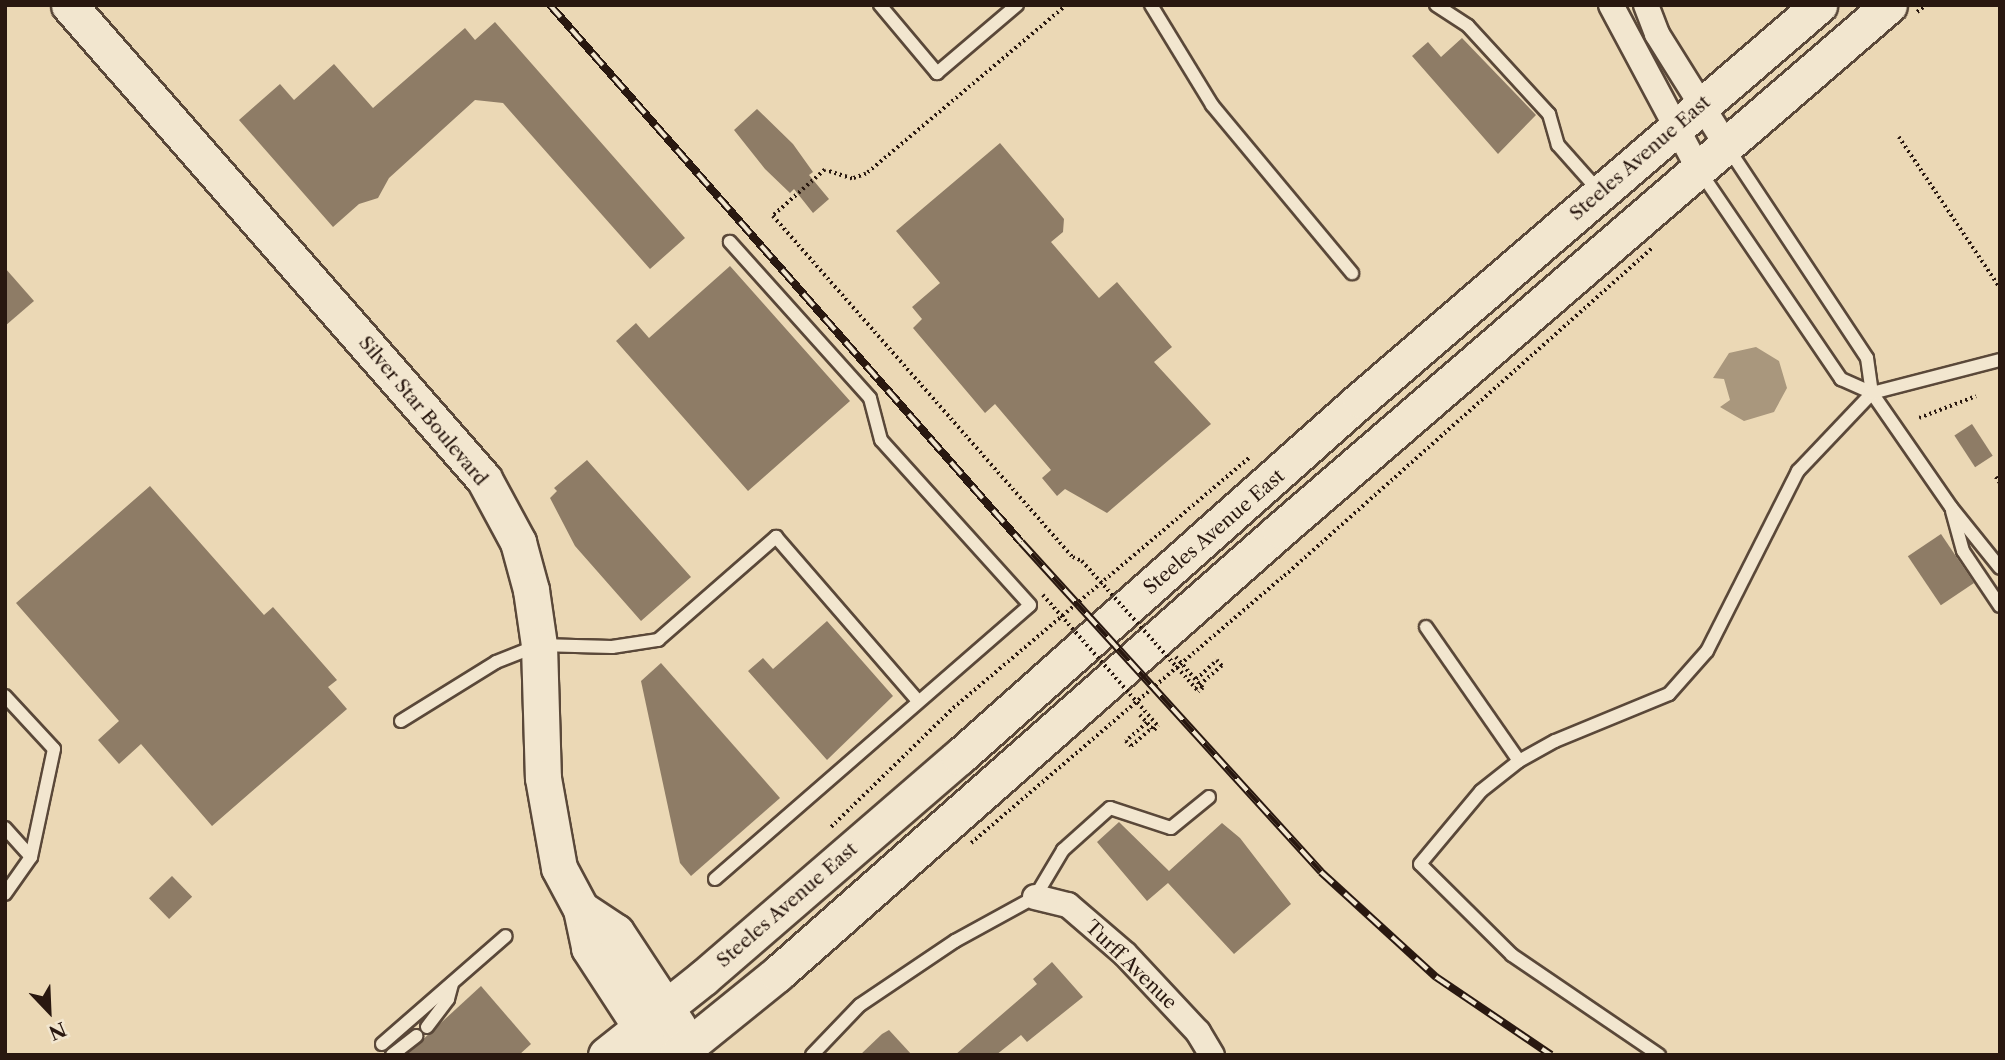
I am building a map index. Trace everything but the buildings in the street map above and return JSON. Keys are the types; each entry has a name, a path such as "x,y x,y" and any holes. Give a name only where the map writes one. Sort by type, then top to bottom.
{"main road":[{"name":"Silver Star Boulevard","path":"69,5 484,479 518,542 539,645 543,778 559,868 581,909 616,932 672,1041"},
{"name":"Steeles Avenue East","path":"672,1041 960,757 1600,192 1819,5"},
{"name":"Steeles Avenue East","path":"606,1055 672,1041 1727,146 1902,10"}],"street":[{"path":"1611,5 1699,170"},
{"path":"1646,5 1657,34 1727,146"},
{"name":"Turff Avenue","path":"1035,897 1068,905 1125,954 1198,1031 1212,1055"}],"lane":[{"path":"880,5 937,73 1017,5"},
{"path":"1151,5 1212,106 1352,273"},
{"path":"1436,5 1468,26 1549,114 1558,145 1600,192"},
{"path":"1727,146 1867,358 1872,393 1951,507 2000,568"},
{"path":"1699,170 1841,379 1872,393"},
{"path":"715,879 1030,605 881,440 870,398 730,242"},
{"path":"1659,1055 1512,955 1420,864 1481,791 1519,761 1555,741 1669,694 1707,651 1798,471 1872,393 2000,360"},
{"path":"1951,507 1963,551 2000,606"},
{"path":"401,721 496,662 539,645 612,647 658,640 776,537 918,701"},
{"path":"1426,627 1519,761"},
{"path":"5,696 54,749 31,857 5,894"},
{"path":"812,1055 860,1005 955,941 1035,897 1063,850 1110,808 1171,828 1209,797"},
{"path":"5,828 31,857"},
{"path":"383,1044 506,936"},
{"path":"427,1027 448,999 452,983"},
{"path":"392,1055 416,1036"}],"path":[{"path":"1067,5 866,174 852,180 825,170 773,216 1073,557 1082,561 1197,691"},
{"path":"1902,10 1926,5"},
{"path":"1899,136 2000,288"},
{"path":"964,849 1284,576 1470,407 1651,252 1658,238"},
{"path":"1919,418 1976,396"},
{"path":"1996,477 2000,483"},
{"path":"1043,595 1157,725"},
{"path":"1161,667 1174,656 1203,688 1197,691"},
{"path":"1196,679 1217,660 1222,666 1197,691"},
{"path":"1140,715 1154,730 1157,725"},
{"path":"1147,723 1126,741 1131,746 1157,725"}],"shaded area":[{"path":"1756,347 1779,361 1787,388 1774,412 1744,421 1720,407 1730,400 1724,379 1713,378 1729,353"}],"railway":[{"path":"550,5 1021,542 1321,872 1436,977 1551,1055"}]}
